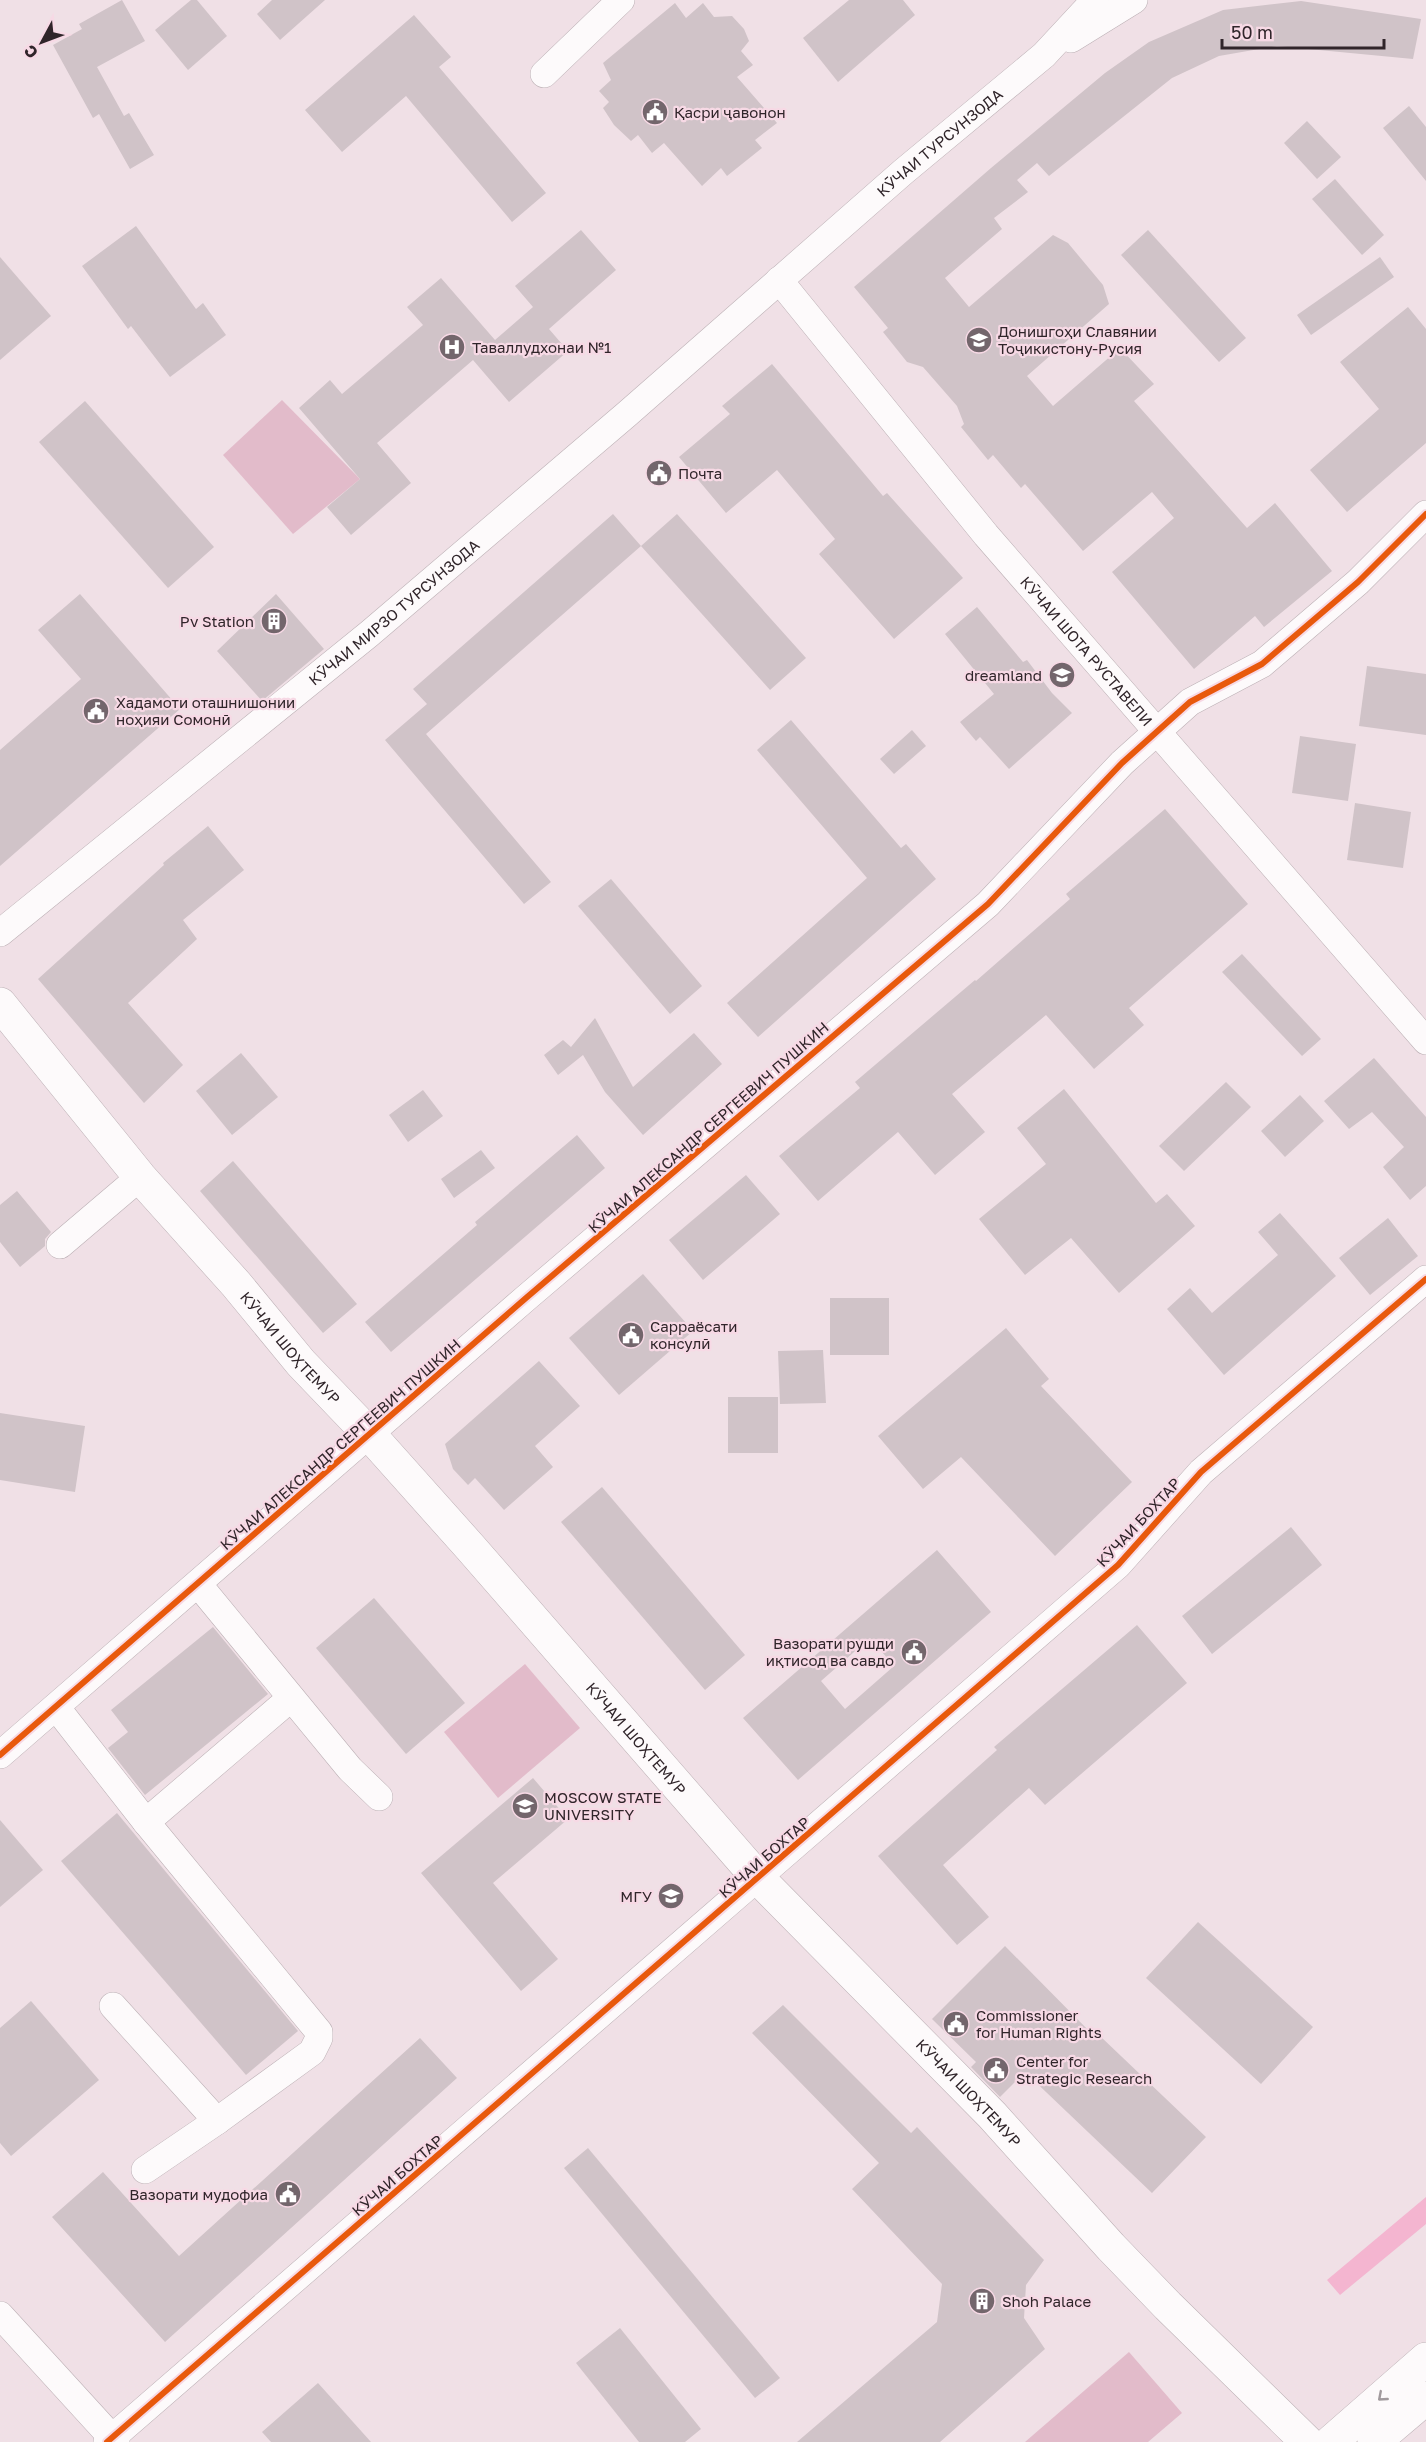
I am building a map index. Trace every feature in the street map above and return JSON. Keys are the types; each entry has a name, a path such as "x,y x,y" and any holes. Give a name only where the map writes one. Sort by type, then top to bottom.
{"main road":[{"name":"КӮЧАИ ШОҲТЕМУР","path":"0,1004 140,1177 228,1275 301,1363 370,1435 758,1878 992,2115 1160,2298 1307,2442"},
{"path":"1331,2442 1426,2359"},
{"path":"1374,2442 1426,2398"}],"street":[{"path":"544,74 621,0"},
{"name":"КӮЧАИ ТУРСУНЗОДА","path":"779,280 903,171 1044,55 1095,0"},
{"path":"1044,55 1134,0"},
{"name":"КӮЧАИ ШОТА РУСТАВЕЛИ","path":"779,280 986,535 1426,1041"},
{"name":"КӮЧАИ МИРЗО ТУРСУНЗОДА","path":"0,933 369,634 627,414 779,280"},
{"name":"КӮЧАИ АЛЕКСАНДР СЕРГЕЕВИЧ ПУШКИН","path":"0,1755 526,1298 988,904 1122,763 1190,702 1262,664 1358,582 1426,514"},
{"path":"60,1245 140,1177"},
{"name":"КӮЧАИ БОХТАР","path":"112,2441 1038,1632 1118,1565 1201,1472 1426,1279"},
{"path":"198,1584 350,1769 379,1797"},
{"path":"146,1822 291,1698"},
{"path":"56,1707 146,1822 319,2032 319,2038 312,2052 145,2170"},
{"path":"114,2006 217,2121"},
{"path":"0,2315 112,2441"}],"shaded area":[{"path":"282,400 360,479 293,534 223,455"},
{"path":"525,1664 580,1728 498,1798 444,1732"},
{"path":"1426,2197 1426,2224 1340,2295 1327,2280"},
{"path":"1129,2352 1182,2413 1148,2442 1025,2442"}],"building":[{"path":"122,0 145,41 97,67 124,116 129,113 154,155 130,169 99,114 93,118 53,45 82,29 79,24"},
{"path":"191,0 197,0 227,36 188,70 155,30"},
{"path":"272,0 325,0 280,40 257,14"},
{"path":"849,0 903,0 915,15 838,82 803,38"},
{"path":"1301,1 1421,19 1413,59 1277,46 1219,56 1172,78 1049,176 1037,163 1017,180 1028,192 994,218 1002,229 945,278 969,307 1053,235 1068,243 1103,285 1109,304 1027,376 1053,406 1120,348 1154,384 1134,401 1247,528 1275,503 1332,571 1264,627 1255,616 1194,669 1112,572 1174,518 1152,492 1083,551 1025,484 1021,488 993,455 988,460 961,427 964,424 957,406 923,367 907,362 883,332 888,328 854,287 1105,73 1149,42 1223,10"},
{"path":"675,3 686,18 703,3 714,17 732,16 744,29 749,41 741,51 753,65 737,77 777,123 755,140 762,148 727,176 721,168 702,186 664,143 652,153 638,135 631,141 614,125 603,108 609,102 599,91 611,80 603,63"},
{"path":"414,15 451,57 439,67 546,193 512,222 406,96 342,152 305,110"},
{"path":"1409,106 1426,127 1426,181 1383,128"},
{"path":"1307,121 1341,157 1317,179 1284,143"},
{"path":"1335,179 1384,235 1362,255 1312,199"},
{"path":"136,226 196,309 203,303 226,335 170,377 131,326 128,329 82,266"},
{"path":"581,230 616,270 549,329 568,351 509,402 473,360 377,443 411,483 351,535 327,507 360,479 299,408 330,380 342,394 423,325 407,307 441,278 495,340 533,307 515,286"},
{"path":"1148,230 1246,338 1219,362 1121,255"},
{"path":"0,257 51,316 0,360"},
{"path":"1380,257 1394,277 1311,335 1297,315"},
{"path":"1408,307 1426,329 1426,443 1347,512 1310,470 1379,409 1340,362"},
{"path":"772,364 883,496 887,493 963,578 894,639 819,554 835,539 777,470 726,513 679,457 730,414 722,406"},
{"path":"85,401 214,547 168,588 39,442"},
{"path":"613,514 641,546 426,734 551,882 524,904 385,740 427,704 413,689"},
{"path":"677,514 806,658 770,690 641,546"},
{"path":"80,594 180,709 0,866 0,750 81,679 38,630"},
{"name":"Pv Station","path":"276,594 324,649 262,701 217,651"},
{"path":"977,607 1023,662 1027,660 1052,693 1072,713 1009,769 980,737 976,741 960,722 994,694 945,634"},
{"path":"1367,666 1426,674 1426,735 1359,726"},
{"path":"791,720 901,848 906,844 936,879 758,1037 727,1003 867,878 757,750"},
{"path":"912,730 926,746 894,774 880,759"},
{"path":"1300,736 1356,744 1348,801 1292,793"},
{"path":"1355,803 1411,812 1403,868 1347,860"},
{"path":"1165,809 1248,904 1129,1008 1144,1025 1094,1069 1046,1015 952,1094 985,1132 935,1175 898,1132 818,1201 779,1156 860,1088 855,1082 1070,899 1066,894"},
{"path":"208,826 244,870 183,920 197,939 128,1003 183,1065 144,1103 38,979 164,865 163,863"},
{"path":"611,879 702,986 670,1014 578,906"},
{"path":"1242,954 1321,1039 1302,1056 1222,972"},
{"path":"595,1018 633,1087 694,1033 722,1064 643,1135 605,1092 583,1055 558,1075 544,1055 563,1040 571,1047"},
{"path":"241,1053 278,1097 232,1135 196,1091"},
{"path":"1374,1058 1426,1117 1426,1186 1410,1200 1383,1167 1404,1147 1372,1112 1349,1129 1324,1101"},
{"path":"1226,1082 1251,1107 1184,1171 1159,1146"},
{"path":"1064,1089 1156,1203 1167,1194 1195,1226 1119,1293 1071,1238 1025,1275 979,1219 1046,1164 1017,1128"},
{"path":"423,1090 443,1116 408,1142 389,1115"},
{"path":"1300,1095 1324,1121 1285,1157 1261,1131"},
{"path":"577,1135 605,1168 391,1352 365,1322 477,1225 475,1222"},
{"path":"481,1150 495,1168 454,1198 441,1179"},
{"path":"233,1161 357,1304 323,1333 200,1191"},
{"path":"746,1175 780,1214 703,1280 669,1240"},
{"path":"17,1191 51,1232 45,1239 45,1246 20,1267 0,1242 0,1205"},
{"path":"1280,1213 1336,1276 1224,1375 1167,1309 1190,1288 1212,1313 1278,1255 1258,1232"},
{"path":"1388,1218 1418,1256 1370,1295 1339,1258"},
{"name":"Сарраёсати консулӣ","path":"643,1274 693,1331 619,1395 569,1338"},
{"path":"830,1298 889,1298 889,1355 830,1355"},
{"path":"1006,1328 1049,1379 1041,1386 1132,1482 1055,1556 961,1457 923,1489 878,1436"},
{"path":"823,1350 826,1403 780,1404 778,1351"},
{"path":"539,1361 580,1406 535,1446 553,1467 504,1510 475,1478 468,1485 453,1469 445,1444"},
{"path":"728,1397 778,1397 778,1453 728,1453"},
{"path":"0,1413 85,1426 75,1492 0,1480"},
{"path":"602,1487 745,1655 705,1690 561,1522"},
{"path":"1291,1527 1322,1565 1212,1654 1182,1616"},
{"name":"Вазорати рушди иқтисод ва савдо","path":"937,1550 991,1612 798,1780 743,1718","holes":["870,1638 894,1666 845,1709 821,1681"]},
{"path":"374,1598 465,1703 406,1754 316,1648"},
{"path":"1137,1625 1187,1683 1045,1805 1029,1788 943,1865 989,1917 957,1945 878,1856 997,1750 994,1747"},
{"path":"213,1627 268,1694 145,1795 108,1748 128,1732 111,1710"},
{"path":"533,1778 568,1819 493,1883 558,1959 521,1991 421,1873"},
{"path":"117,1813 298,2031 246,2075 61,1861"},
{"path":"0,1820 43,1870 0,1907"},
{"path":"1198,1922 1313,2027 1261,2084 1146,1978"},
{"path":"1005,1946 1097,2039 1100,2036 1206,2137 1152,2193 1025,2072 1000,2097 971,2067 976,2062 932,2019"},
{"path":"31,2001 99,2080 11,2156 0,2143 0,2028"},
{"name":"Shoh Palace","path":"783,2005 911,2133 917,2127 1044,2260 1026,2285 1024,2318 1045,2349 940,2442 797,2442 937,2322 942,2284 852,2189 879,2163 752,2033"},
{"name":"Вазорати мудофиа","path":"420,2038 457,2078 165,2342 52,2217 103,2172 179,2256"},
{"path":"588,2148 780,2378 755,2398 564,2168"},
{"path":"620,2328 701,2429 685,2442 639,2442 576,2363"},
{"path":"318,2383 371,2442 271,2442 262,2432"}],"cycle path":[{"path":"0,1755 526,1298 988,904 1122,763 1190,702 1262,664 1358,582 1426,514"},
{"path":"107,2442 1118,1565 1201,1472 1426,1279"}],"place":[{"name":"Қасри ҷавонон","path":"655,112"},
{"name":"Донишгоҳи Славянии Тоҷикистону-Русия","path":"979,340"},
{"name":"Таваллудхонаи №1","path":"452,347"},
{"name":"Почта","path":"659,473"},
{"name":"Pv Station","path":"274,621"},
{"name":"dreamland","path":"1062,675"},
{"name":"Хадамоти оташнишонии ноҳияи Сомонӣ","path":"96,711"},
{"name":"Сарраёсати консулӣ","path":"631,1335"},
{"name":"Вазорати рушди иқтисод ва савдо","path":"914,1652"},
{"name":"MOSCOW STATE UNIVERSITY","path":"525,1806"},
{"name":"МГУ","path":"671,1896"},
{"name":"Commissioner for Human Rights","path":"956,2024"},
{"name":"Center for Strategic Research","path":"996,2070"},
{"name":"Вазорати мудофиа","path":"288,2194"},
{"name":"Shoh Palace","path":"982,2301"}]}
